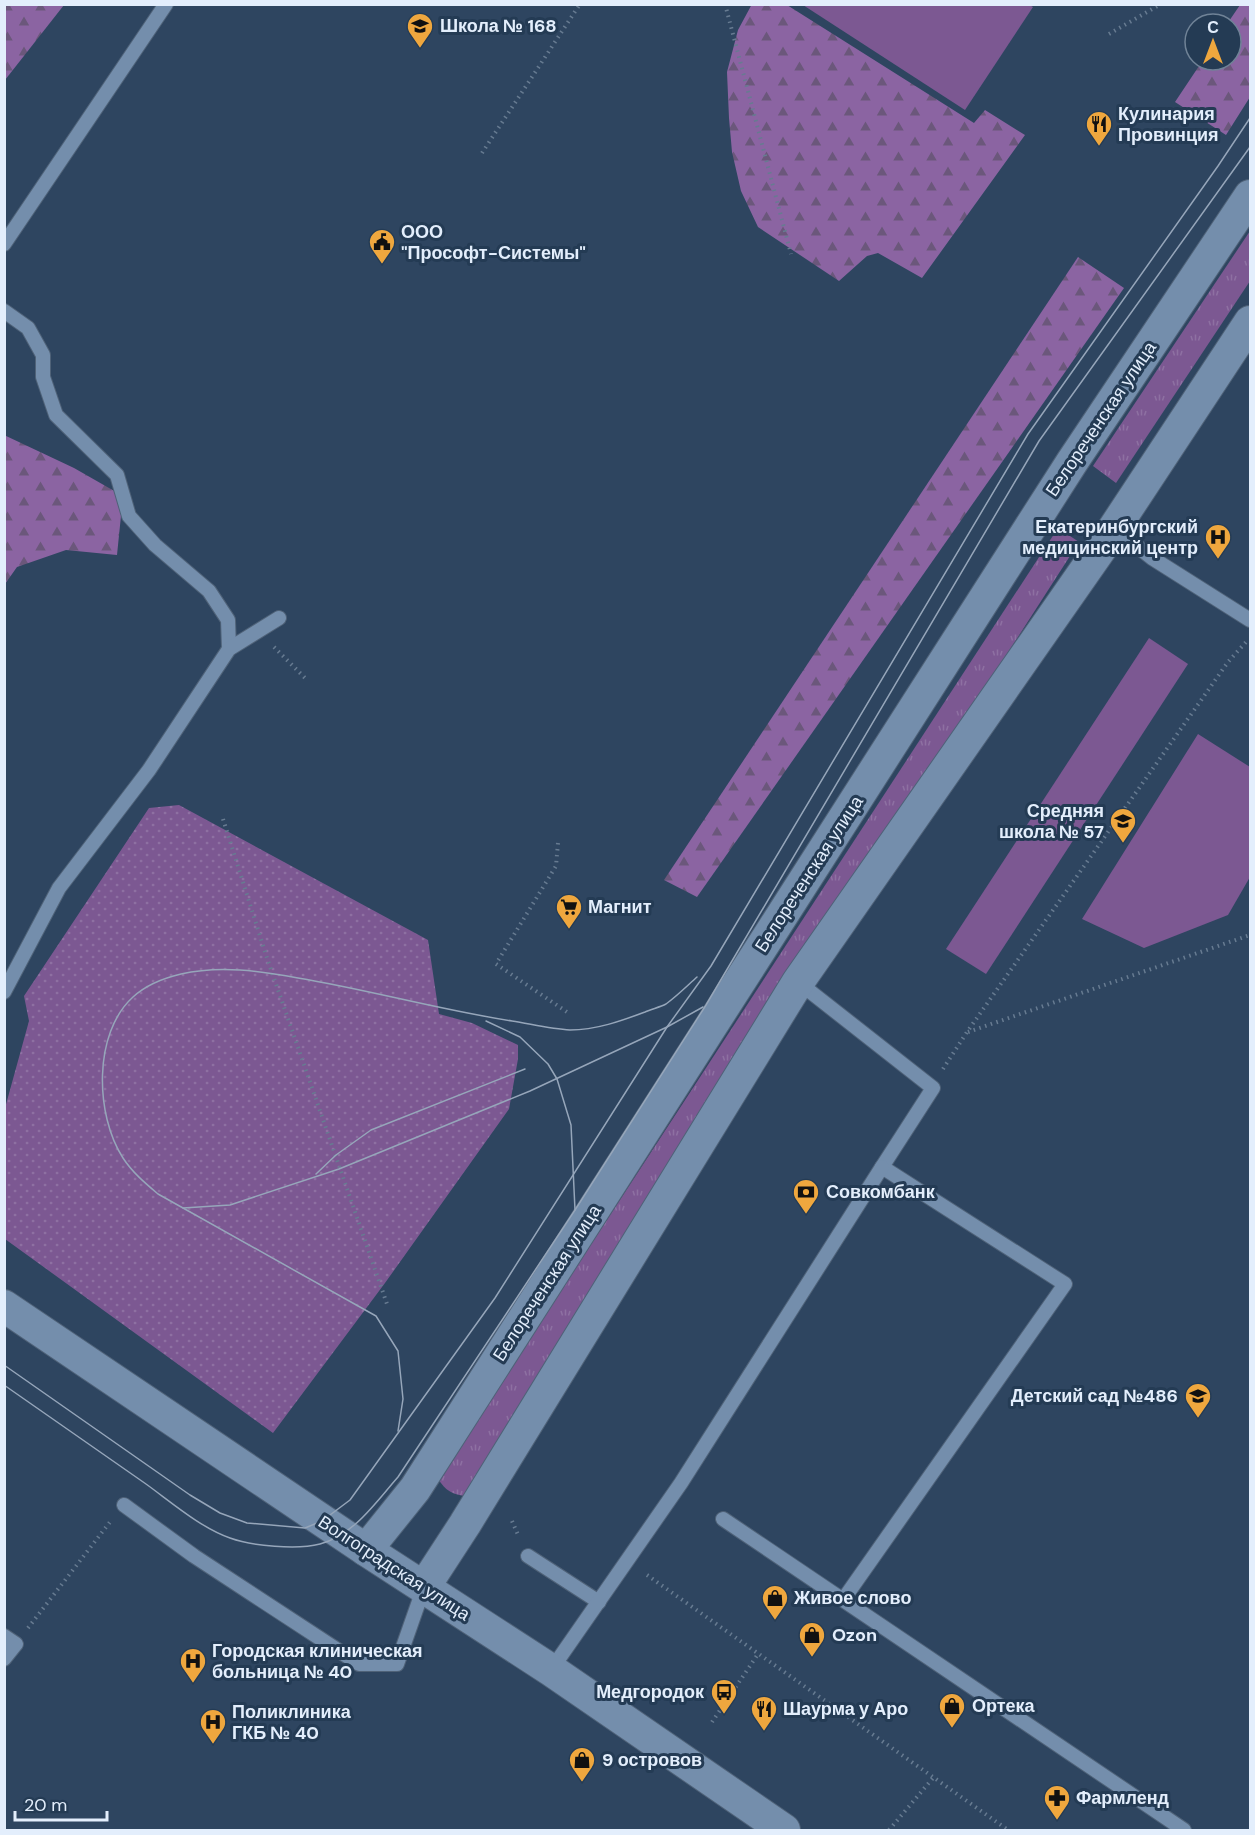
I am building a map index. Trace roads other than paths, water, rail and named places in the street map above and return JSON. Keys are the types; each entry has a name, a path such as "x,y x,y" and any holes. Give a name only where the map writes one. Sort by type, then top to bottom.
{"street":[{"name":"Белореченская улица","path":"366,1550 415,1489 1072,462 1251,196"},
{"path":"424,1587 798,982 1114,528 1251,322"},
{"name":"Волгоградская улица","path":"4,1306 366,1550 551,1670 784,1830"}],"lane":[{"path":"4,244 165,4"},
{"path":"4,311 28,328 43,356 43,377 56,415 117,476 129,516 155,545 209,591 228,620 230,650"},
{"path":"1114,528 1152,558 1251,620"},
{"path":"4,992 59,888 149,770 230,650 279,618"},
{"path":"551,1670 681,1483 933,1088 798,982"},
{"path":"843,1600 1065,1284 882,1167"},
{"path":"124,1506 194,1556 359,1664 398,1664 424,1587"},
{"path":"723,1519 1184,1830"},
{"path":"528,1556 599,1602"},
{"path":"4,1659 10,1640"}],"tram line":[{"path":"4,1365 190,1495 220,1513 247,1523 305,1528 322,1521 350,1500 495,1298 667,1027 711,966 1028,434 1250,118"},
{"path":"4,1385 186,1514 219,1534 250,1543 310,1546 332,1540 364,1516 398,1477 575,1210 706,1005 1039,441 1250,147"},
{"path":"398,1431 403,1399 398,1351 376,1316 158,1194 135,1173 123,1158 107,1120 102,1075 105,1052 120,1012 138,993 168,978 196,971 225,969 269,973 485,1016 556,1029 580,1030 627,1019 664,1005 697,977"},
{"path":"183,1208 230,1205 339,1169 530,1091 667,1027 703,1007"},
{"path":"486,1021 520,1037 548,1064 557,1079 571,1125 575,1210"},
{"path":"316,1174 336,1155 371,1130 525,1069"}],"place":[{"name":"Школа № 168","path":"420,49"},
{"name":"Кулинария Провинция","path":"1099,147"},
{"name":"ООО \"Прософт-Системы\"","path":"382,265"},
{"name":"Екатеринбургский медицинский центр","path":"1218,560"},
{"name":"Средняя школа № 57","path":"1123,844"},
{"name":"Магнит","path":"569,930"},
{"name":"Совкомбанк","path":"806,1215"},
{"name":"Детский сад №486","path":"1198,1419"},
{"name":"Живое слово","path":"775,1621"},
{"name":"Ozon","path":"812,1658"},
{"name":"Городская клиническая больница № 40","path":"193,1684"},
{"name":"Медгородок","path":"724,1715"},
{"name":"Ортека","path":"952,1729"},
{"name":"Шаурма у Аро","path":"764,1732"},
{"name":"Поликлиника ГКБ № 40","path":"213,1745"},
{"name":"9 островов","path":"582,1783"},
{"name":"Фармленд","path":"1057,1821"}]}
